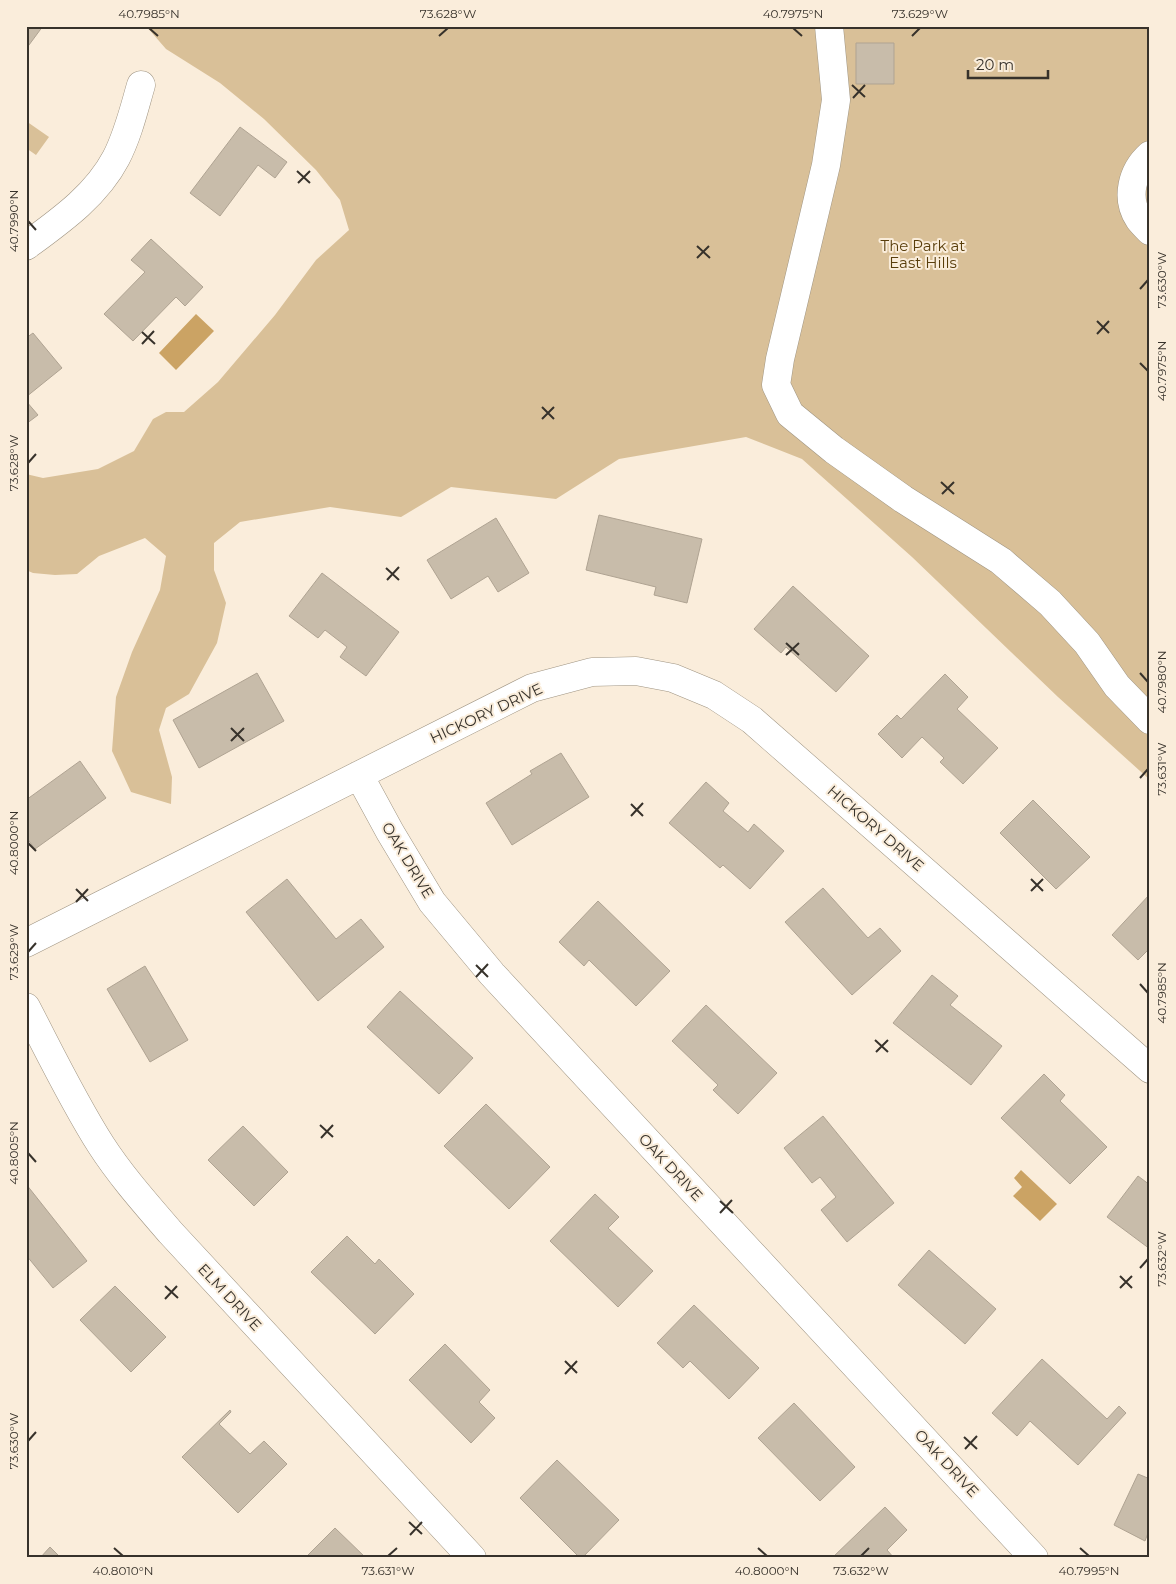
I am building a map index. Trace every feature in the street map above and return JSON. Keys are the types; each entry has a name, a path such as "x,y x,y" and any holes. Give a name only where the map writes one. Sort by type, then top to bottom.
{"street":[{"path":"829,26 836,100 826,165 780,359 776,385 790,414 834,450 903,499 1001,561 1050,603 1087,644 1117,686 1150,720"},
{"path":"26,246 71,212 107,174 127,131 141,85"},
{"path":"1150,155 1137,170 1132,184 1133,204 1139,218 1150,231"},
{"name":"HICKORY DRIVE","path":"26,943 532,688 592,672 636,671 673,678 714,696 752,720 1150,1069"},
{"name":"OAK DRIVE","path":"359,775 390,832 432,902 492,974 1034,1558"},
{"name":"ELM DRIVE","path":"26,1007 68,1088 101,1145 134,1190 170,1232 472,1558"}],"green space":[{"name":"The Park at East Hills","path":"146,26 1150,26 1150,780 1058,697 912,557 802,459 746,437 619,459 556,499 451,487 401,517 330,507 240,522 214,543 214,570 226,603 217,643 189,694 166,708 159,730 172,777 171,804 131,792 112,751 116,697 132,652 160,590 166,556 145,538 99,556 77,574 55,575 33,573 26,570 26,474 43,478 98,469 134,451 153,419 166,412 184,412 218,382 275,315 316,260 349,230 340,200 316,170 264,119 220,83 166,49"},
{"path":"26,121 49,137 36,155 26,148"}],"shaded area":[{"path":"196,314 214,331 176,370 159,353"},
{"path":"1021,1170 1057,1204 1040,1221 1013,1196 1022,1187 1014,1178"}],"building":[{"path":"26,26 43,26 26,49"},
{"path":"856,43 894,43 894,84 856,84"},
{"path":"240,127 287,162 275,178 258,165 220,216 190,193"},
{"path":"151,239 203,287 185,306 176,297 133,341 104,314 145,272 131,260"},
{"path":"33,333 62,368 26,397 26,338"},
{"path":"26,401 38,415 26,424"},
{"path":"599,515 702,539 687,603 654,595 656,587 586,570"},
{"path":"496,518 529,573 498,592 488,576 451,599 427,560"},
{"path":"322,573 399,632 366,676 340,657 347,647 325,630 318,638 289,616"},
{"path":"793,586 869,656 836,692 786,647 781,653 754,629"},
{"path":"257,673 284,721 199,768 173,720"},
{"path":"945,674 968,697 957,709 998,748 963,784 940,762 944,758 922,737 902,758 878,734 897,715 901,719"},
{"path":"561,753 589,797 512,845 486,803 532,774 530,771"},
{"path":"80,761 106,798 35,849 26,837 26,800"},
{"path":"706,782 729,803 723,811 748,832 754,824 784,851 750,889 723,865 720,868 669,823"},
{"path":"1033,800 1090,857 1056,889 1000,833"},
{"path":"287,879 336,939 361,919 384,947 318,1001 246,912"},
{"path":"823,888 868,938 880,928 901,951 852,995 785,922"},
{"path":"1150,894 1150,952 1148,950 1138,960 1112,935"},
{"path":"598,901 670,971 636,1006 589,960 584,966 559,942"},
{"path":"145,966 188,1040 150,1062 107,989"},
{"path":"932,975 958,996 950,1005 1002,1046 971,1085 893,1023"},
{"path":"400,991 473,1058 439,1094 367,1027"},
{"path":"706,1005 777,1073 738,1114 713,1090 718,1085 672,1041"},
{"path":"1044,1074 1065,1095 1060,1101 1107,1147 1070,1184 1001,1118"},
{"path":"486,1104 550,1167 509,1209 444,1146"},
{"path":"823,1116 894,1203 847,1242 821,1210 836,1197 820,1177 812,1183 784,1148"},
{"path":"243,1126 288,1172 254,1206 208,1160"},
{"path":"1138,1176 1150,1185 1150,1249 1107,1217"},
{"path":"26,1184 87,1261 53,1288 26,1255"},
{"path":"595,1194 619,1217 608,1228 653,1271 618,1307 550,1241"},
{"path":"347,1236 375,1264 379,1259 414,1294 375,1334 311,1272"},
{"path":"929,1250 996,1309 965,1344 898,1285"},
{"path":"115,1286 166,1337 131,1372 80,1320"},
{"path":"694,1305 759,1368 729,1399 690,1361 683,1368 657,1343"},
{"path":"445,1344 490,1390 479,1402 495,1418 471,1443 409,1380"},
{"path":"1042,1359 1107,1419 1119,1406 1126,1413 1078,1465 1030,1421 1017,1436 992,1413"},
{"path":"794,1403 855,1467 820,1501 758,1438"},
{"path":"230,1410 231,1412 219,1424 250,1454 264,1441 287,1464 238,1513 182,1457"},
{"path":"557,1460 619,1520 582,1558 520,1498"},
{"path":"1138,1474 1150,1479 1150,1534 1148,1533 1145,1541 1114,1525"},
{"path":"885,1507 907,1530 887,1550 894,1558 832,1558"},
{"path":"335,1528 366,1558 305,1558"},
{"path":"50,1547 61,1558 40,1558"}]}
